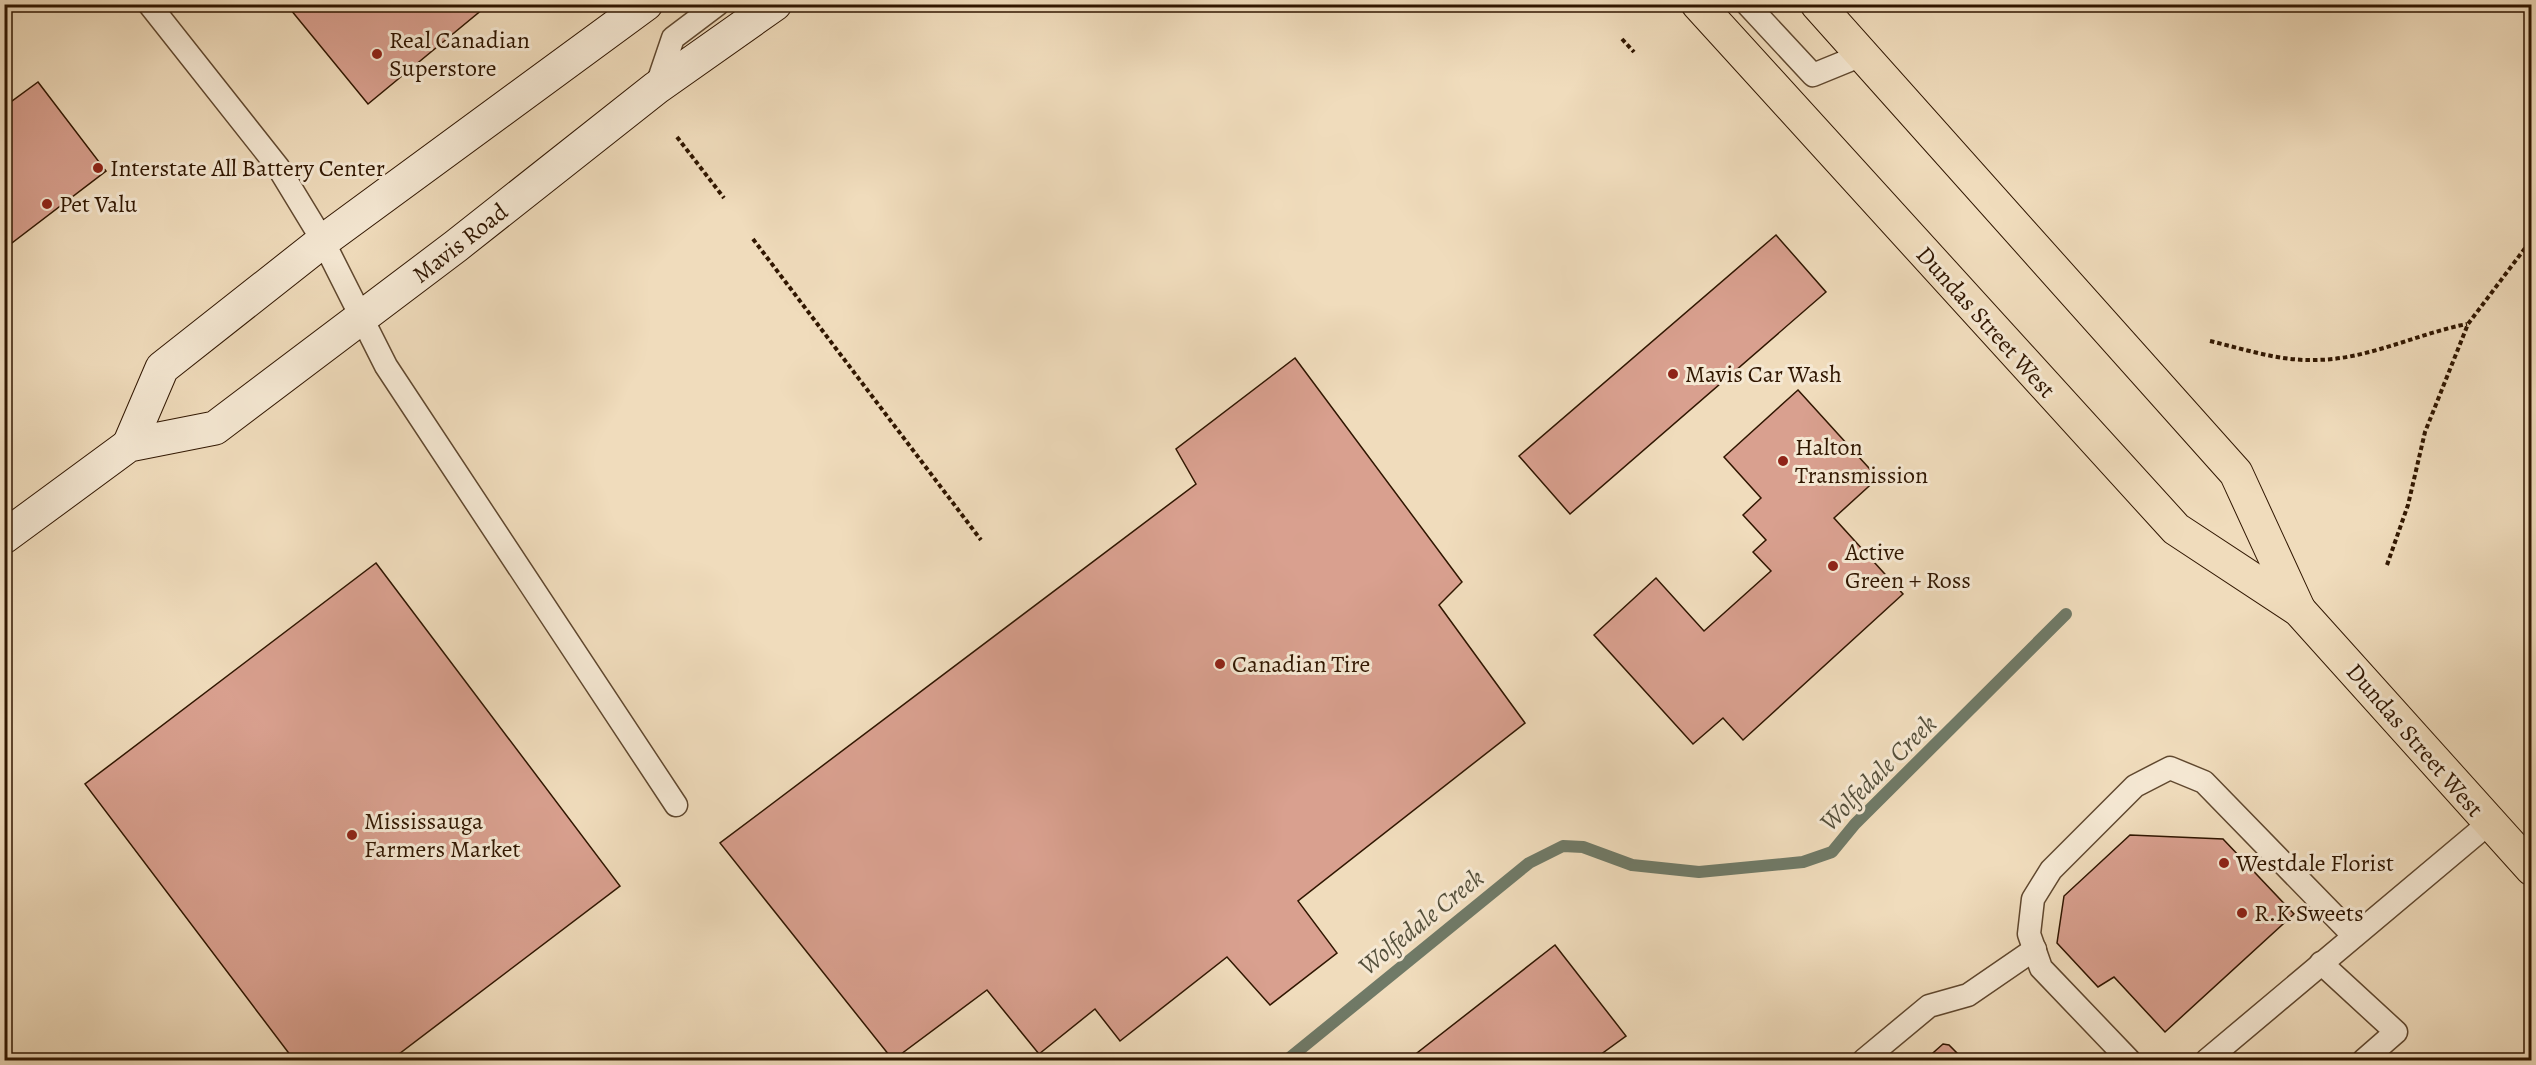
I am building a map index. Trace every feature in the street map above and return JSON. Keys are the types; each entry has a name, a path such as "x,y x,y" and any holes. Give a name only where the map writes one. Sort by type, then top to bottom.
{"main road":[{"path":"129,445 162,368 323,241 646,4"},
{"name":"Mavis Road","path":"4,537 129,445 215,428 362,318 656,88 775,4"},
{"name":"Dundas Street West","path":"1698,4 2176,529 2299,610 2488,824 2532,869"},
{"name":"Dundas Street West","path":"1818,4 2236,474 2299,610"}],"lane":[{"path":"149,4 278,166 323,241 386,366 676,805"},
{"path":"656,88 673,38 718,4"},
{"path":"1747,4 1813,75 1862,55"},
{"path":"2129,1060 2041,968 2029,934 2033,899 2051,870 2135,786 2170,768 2204,782 2353,935"},
{"path":"2207,1060 2353,935 2488,824"},
{"path":"1864,1060 1929,1006 1968,994 2035,949"},
{"path":"2321,963 2396,1032 2364,1060"}],"path":[{"path":"1622,39 1634,52"},
{"path":"676,138 724,198"},
{"path":"753,238 981,540"},
{"path":"2386,565 2408,506 2425,432 2468,324 2532,239"},
{"path":"2210,341 2268,355 2315,361 2360,354 2468,324"}],"building":[{"name":"Real Canadian Superstore","path":"286,4 489,4 368,104"},
{"path":"38,82 106,171 4,249 4,107"},
{"name":"Mavis Car Wash","path":"1776,235 1826,292 1570,514 1519,456"},
{"name":"Canadian Tire","path":"1295,358 1462,582 1439,605 1525,723 1298,901 1337,953 1270,1005 1227,957 1120,1041 1095,1009 1039,1054 987,990 893,1060 720,843 1196,484 1176,449"},
{"path":"1798,390 1878,478 1834,518 1903,594 1743,740 1723,718 1693,744 1594,635 1656,578 1704,631 1771,571 1753,552 1766,540 1743,515 1761,498 1724,457"},
{"name":"Mississauga Farmers Market","path":"376,563 620,886 391,1060 294,1060 85,784"},
{"path":"2130,835 2223,839 2294,914 2165,1032 2114,977 2098,987 2057,943 2064,896"},
{"path":"1555,945 1626,1036 1593,1060 1408,1060"},
{"path":"1943,1044 1949,1045 1964,1060 1925,1060"}],"waterway":[{"name":"Wolfedale Creek","path":"1287,1060 1529,863 1563,846 1583,847 1632,865 1699,872 1803,862 1832,852 1855,824 2066,614"}],"place":[{"name":"Real Canadian Superstore","path":"377,54"},
{"name":"Interstate All Battery Center","path":"98,168"},
{"name":"Pet Valu","path":"47,204"},
{"name":"Mavis Car Wash","path":"1673,374"},
{"name":"Halton Transmission","path":"1783,461"},
{"name":"Active Green + Ross","path":"1833,566"},
{"name":"Canadian Tire","path":"1220,664"},
{"name":"Mississauga Farmers Market","path":"352,835"},
{"name":"Westdale Florist","path":"2224,863"},
{"name":"R.K Sweets","path":"2242,913"}]}
